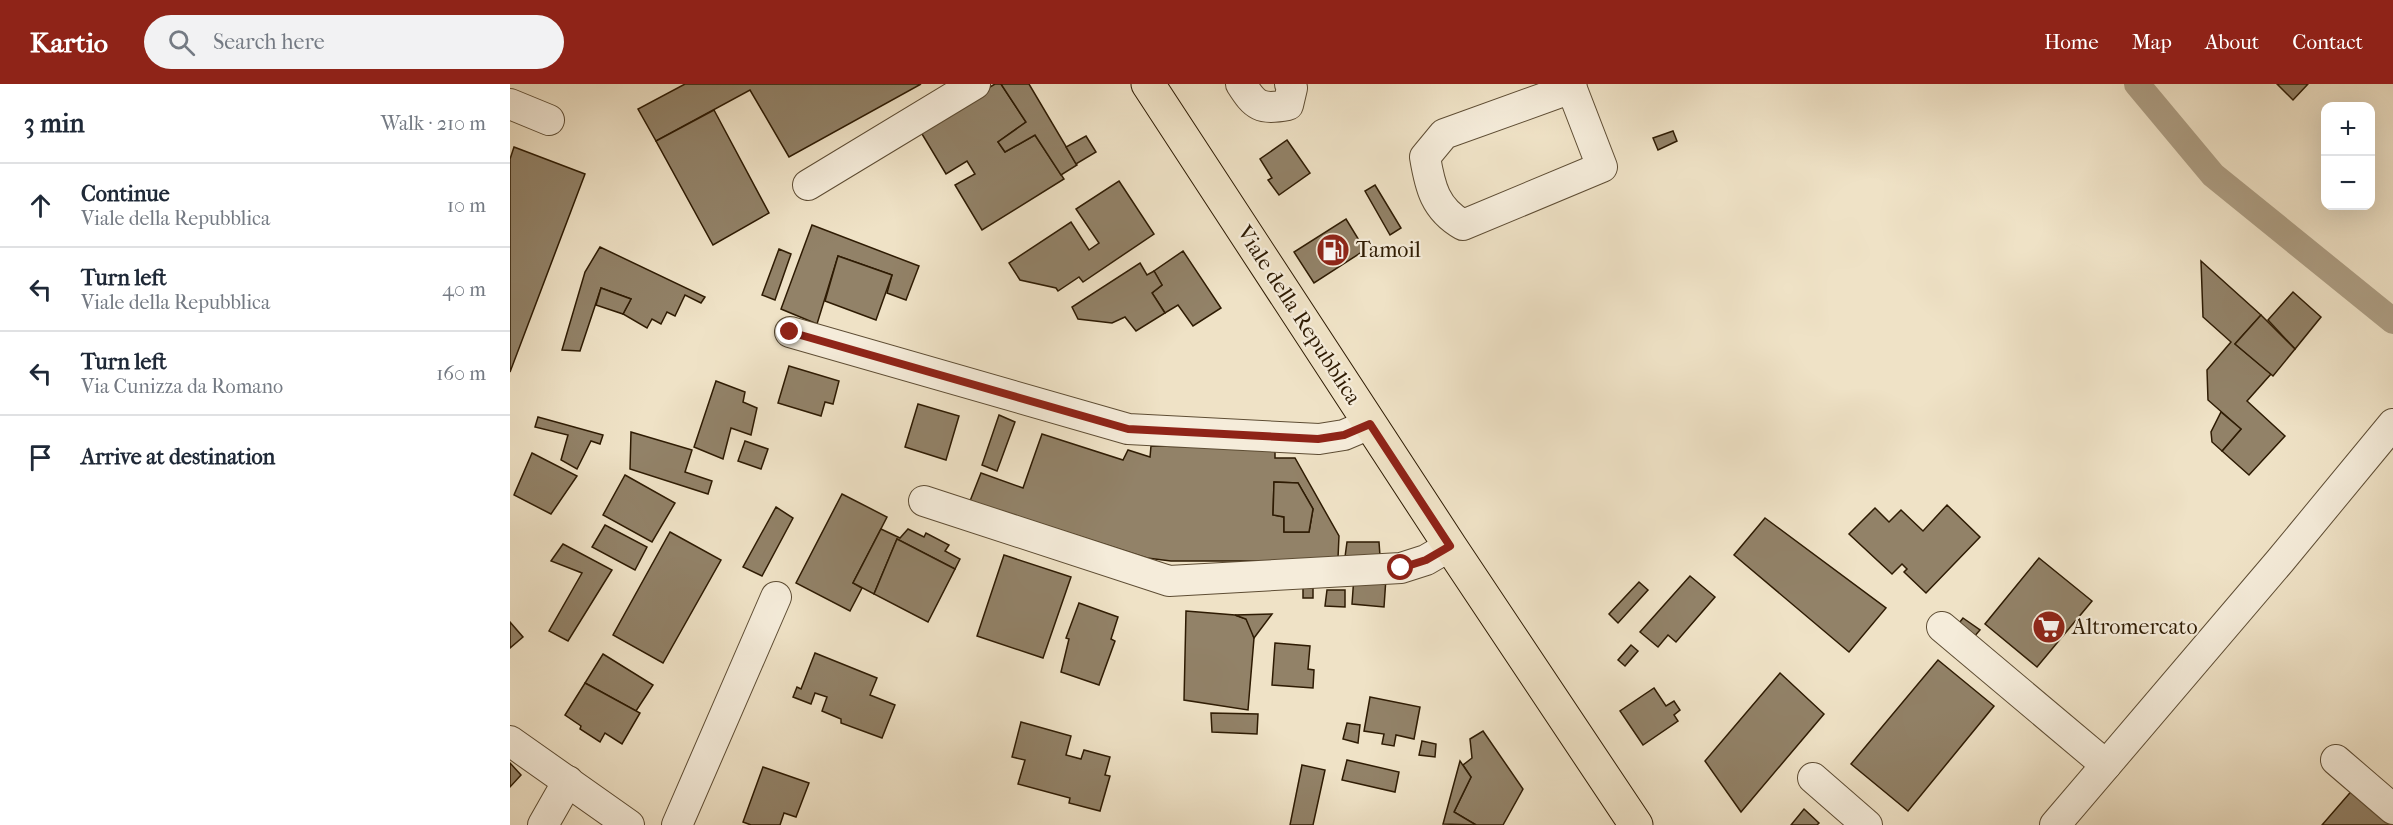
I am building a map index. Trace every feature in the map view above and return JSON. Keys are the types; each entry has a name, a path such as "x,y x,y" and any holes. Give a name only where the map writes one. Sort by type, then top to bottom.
{"main road":[{"name":"Viale della Repubblica","path":"1148,84 1450,546 1636,825"}],"street":[{"path":"808,185 975,84"},
{"path":"1241,84 1254,103 1270,108 1287,105 1292,88 1290,84"},
{"path":"1571,86 1602,167 1463,225 1448,216 1431,188 1425,157 1444,134 1571,86"},
{"path":"510,104 549,120"},
{"path":"790,332 1128,429 1318,439 1344,435 1370,424"},
{"path":"2055,825 2280,561 2393,424"},
{"path":"924,501 1169,581 1401,568 1426,560 1450,546"},
{"path":"677,825 776,597"},
{"path":"1942,627 2106,765"},
{"path":"510,741 629,825"},
{"path":"2336,760 2393,809"},
{"path":"1813,778 1867,825"},
{"path":"543,825 568,781"}],"building":[{"path":"685,84 921,84 789,157 750,90 656,141 638,109"},
{"path":"995,84 1001,84 1026,122 998,142 1005,152 1035,135 1064,179 982,230 955,185 975,174 967,161 946,174 919,129"},
{"path":"1001,84 1029,84 1077,165 1061,175 1035,135 1005,152 998,142 1026,122"},
{"path":"2277,84 2308,84 2293,100"},
{"path":"714,110 769,213 713,245 656,141"},
{"path":"1673,131 1677,141 1658,150 1653,138"},
{"path":"1086,136 1096,152 1076,164 1066,147"},
{"path":"1287,140 1310,173 1279,195 1268,180 1272,178 1260,159"},
{"path":"514,147 585,174 510,372 510,159"},
{"path":"1119,181 1154,234 1083,282 1079,277 1058,291 1056,288 1020,280 1009,263 1071,222 1089,250 1099,243 1076,209"},
{"path":"1375,185 1401,228 1390,235 1365,191"},
{"path":"1346,219 1365,250 1314,283 1294,252"},
{"path":"812,225 919,266 906,300 887,293 892,275 838,256 817,324 781,309"},
{"path":"600,247 705,297 701,303 685,295 675,316 667,312 661,324 652,319 647,328 623,314 631,299 601,288 580,351 562,350 585,272"},
{"path":"779,249 791,254 775,300 762,295"},
{"path":"1183,251 1221,308 1193,326 1178,305 1165,313 1152,293 1162,285 1154,271"},
{"path":"838,256 892,275 876,320 825,301"},
{"path":"2201,261 2261,315 2235,344 2271,374 2247,401 2285,436 2249,475 2222,451 2241,429 2208,400 2207,370 2231,342 2203,317"},
{"path":"1140,263 1147,275 1154,271 1162,285 1152,293 1165,313 1136,331 1125,317 1112,323 1078,319 1072,307"},
{"path":"601,288 631,299 623,314 596,305"},
{"path":"2293,292 2321,317 2295,349 2268,320"},
{"path":"2261,315 2295,349 2273,376 2235,344"},
{"path":"789,366 839,381 833,404 825,402 821,416 778,403"},
{"path":"716,381 745,392 743,402 757,408 751,435 731,428 723,459 694,447"},
{"path":"918,404 959,416 946,460 905,447"},
{"path":"2221,412 2241,429 2222,451 2212,442 2211,432"},
{"path":"999,415 1015,422 997,471 982,465"},
{"path":"538,417 603,435 600,444 591,441 577,469 561,460 568,435 535,427"},
{"path":"631,432 692,450 685,472 712,481 708,494 630,469"},
{"path":"1042,434 1123,460 1128,450 1150,457 1151,446 1275,448 1275,458 1295,458 1339,536 1338,558 1280,561 1171,561 1147,558 970,501 981,473 1023,488","holes":["1274,482 1298,483 1313,509 1309,532 1284,532 1284,517 1273,515"]},
{"path":"745,441 768,449 761,469 738,461"},
{"path":"532,453 577,476 551,514 514,495"},
{"path":"625,475 675,503 652,542 603,515"},
{"path":"1274,482 1298,483 1313,509 1309,532 1284,532 1284,517 1273,515"},
{"path":"842,494 887,517 853,583 862,588 850,611 796,583"},
{"path":"1947,505 1980,537 1926,593 1904,572 1907,569 1902,564 1892,574 1849,534 1875,508 1889,522 1901,510 1923,531"},
{"path":"776,507 793,518 762,576 743,567"},
{"path":"1765,518 1886,608 1849,652 1734,555"},
{"path":"605,525 647,547 635,570 592,547"},
{"path":"881,529 900,538 908,529 924,537 926,533 949,545 945,551 960,559 955,569 897,539 874,594 853,583"},
{"path":"670,532 721,560 663,663 613,635"},
{"path":"897,539 955,569 928,622 874,594"},
{"path":"1347,542 1379,542 1380,556 1345,557"},
{"path":"563,544 612,570 568,641 549,631 582,573 551,561"},
{"path":"1004,555 1071,577 1043,658 977,636"},
{"path":"2039,558 2092,601 2037,667 1985,624"},
{"path":"1354,576 1386,578 1384,607 1352,604"},
{"path":"1690,576 1715,597 1676,642 1668,635 1658,647 1640,632"},
{"path":"1639,582 1648,590 1618,623 1609,614"},
{"path":"1303,584 1313,584 1313,598 1303,598"},
{"path":"1327,590 1345,590 1345,607 1325,606"},
{"path":"1079,603 1118,617 1111,639 1115,641 1099,685 1061,672 1069,639 1066,638"},
{"path":"1186,611 1235,615 1246,619 1254,638 1248,710 1184,700"},
{"path":"1272,614 1254,638 1246,619 1235,615"},
{"path":"1963,618 1980,630 1973,638 1956,627"},
{"path":"510,622 523,637 510,648"},
{"path":"1275,643 1310,646 1308,669 1314,670 1313,688 1272,685"},
{"path":"1631,645 1638,651 1625,666 1618,660"},
{"path":"815,653 877,678 870,695 895,705 882,738 841,723 841,719 822,711 827,697 815,693 811,704 793,697 797,687 801,689"},
{"path":"603,654 653,685 636,711 585,683"},
{"path":"1938,660 1994,706 1908,811 1851,764"},
{"path":"1780,673 1824,714 1741,812 1705,761"},
{"path":"585,683 640,713 622,744 605,733 600,742 580,729 581,726 565,715"},
{"path":"1654,688 1666,706 1674,701 1680,710 1674,715 1678,721 1643,745 1620,711"},
{"path":"1370,697 1420,707 1414,739 1396,735 1394,746 1382,744 1384,734 1364,731"},
{"path":"1211,713 1258,714 1257,734 1212,732"},
{"path":"1021,722 1071,736 1066,755 1081,759 1084,750 1110,757 1105,775 1110,776 1100,811 1069,803 1070,798 1018,784 1025,760 1012,757"},
{"path":"1347,723 1360,725 1358,743 1343,739"},
{"path":"1483,731 1523,789 1503,825 1476,825 1454,812 1471,777 1463,765 1472,758 1470,739"},
{"path":"1422,741 1436,744 1435,757 1419,755"},
{"path":"1347,760 1399,772 1395,792 1342,780"},
{"path":"1460,761 1471,777 1454,812 1476,825 1443,824"},
{"path":"510,763 521,775 510,787"},
{"path":"1302,765 1325,770 1313,825 1290,825"},
{"path":"763,767 809,783 796,817 784,813 780,825 751,825 743,822"},
{"path":"2355,787 2393,820 2393,825 2322,825"},
{"path":"1804,809 1819,823 1817,825 1791,825"}],"waterway":[{"path":"2137,84 2213,175 2393,321"}],"place":[{"name":"Tamoil","path":"1333,250"},
{"name":"Altromercato","path":"2049,627"}],"route":[{"path":"790,332 1128,429 1318,439 1344,435 1370,424 1450,546 1426,560 1401,568"}]}
